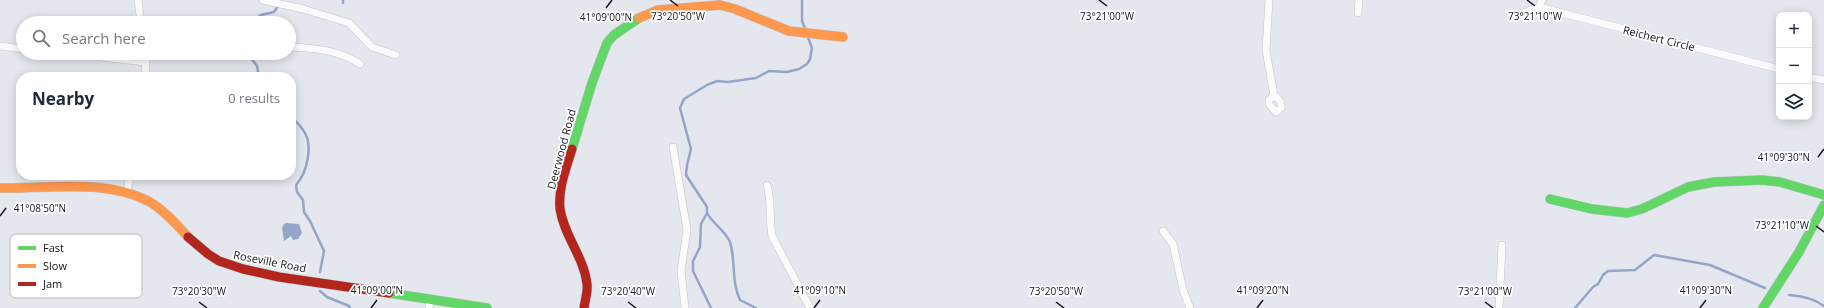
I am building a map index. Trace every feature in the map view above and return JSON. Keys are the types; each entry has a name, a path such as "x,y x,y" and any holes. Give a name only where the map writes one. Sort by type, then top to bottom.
{"street":[{"path":"138,0 141,16"},
{"path":"263,0 303,9 349,23 372,48 396,55"},
{"path":"1269,0 1266,50 1274,96"},
{"path":"1358,13 1359,0"},
{"path":"1514,16 1539,7 1542,0"},
{"name":"Deerwood Road","path":"584,308 587,284 583,266 564,224 560,201 561,185 592,82 611,38 625,26 641,16 658,10 714,5 735,9 778,28 807,34 843,37"},
{"name":"Reichert Circle","path":"1539,7 1776,68"},
{"path":"0,46 16,47"},
{"path":"296,48 322,49 348,57 360,64"},
{"path":"128,60 146,62 146,72"},
{"path":"1812,77 1824,80"},
{"path":"673,147 687,230 681,271 685,308"},
{"path":"128,192 129,180"},
{"path":"1550,199 1592,209 1627,213 1642,209 1688,187 1714,182 1762,180 1780,182 1824,195"},
{"path":"766,185 771,210 770,223 772,236 810,308"},
{"name":"Roseville Road","path":"0,188 96,188 128,192 139,196 162,211 209,256 238,269 430,304 487,308"},
{"path":"1763,308 1799,252 1824,205"},
{"path":"1163,231 1173,244 1183,290 1190,308"},
{"path":"1499,308 1502,245"}],"water":[{"path":"286,223 299,224 302,233 298,239 293,240 291,236 284,241 282,228"}],"waterway":[{"path":"802,0 802,21 806,31"},
{"path":"260,16 274,12 278,6"},
{"path":"711,308 693,271 693,261 700,247 701,224 707,213 707,207 686,175 691,149 680,108 684,99 707,85 717,81 728,82 756,78 769,71 787,72 799,69 807,64 810,59 812,48 807,35"},
{"path":"252,60 257,66 258,72"},
{"path":"296,122 306,136 309,150 306,166 300,180 296,185 297,192 303,200 304,212 310,221 324,251 320,272"},
{"path":"707,213 730,242 733,256 735,286 740,300 756,308"},
{"path":"1575,308 1608,271 1635,270 1654,255 1710,265 1765,288"},
{"path":"320,291 327,297 349,306 350,308"},
{"path":"1789,295 1808,298 1824,306"}],"traffic: fast":[{"path":"572,149 592,83 607,43 614,35 639,18"},
{"path":"1550,199 1592,209 1627,213 1642,209 1688,187 1714,182 1762,180 1780,182 1824,195"},
{"path":"1763,308 1799,252 1824,205"},
{"path":"389,293 487,308"}],"traffic: slow":[{"path":"639,18 658,10 720,5 735,9 789,31 843,37"},
{"path":"0,188 76,186 114,190 133,195 150,202 170,218 188,237"}],"traffic: jam":[{"path":"572,149 561,186 560,209 565,228 585,274 587,293 584,308"},
{"path":"188,237 219,261 243,269 279,277 389,293"}]}
